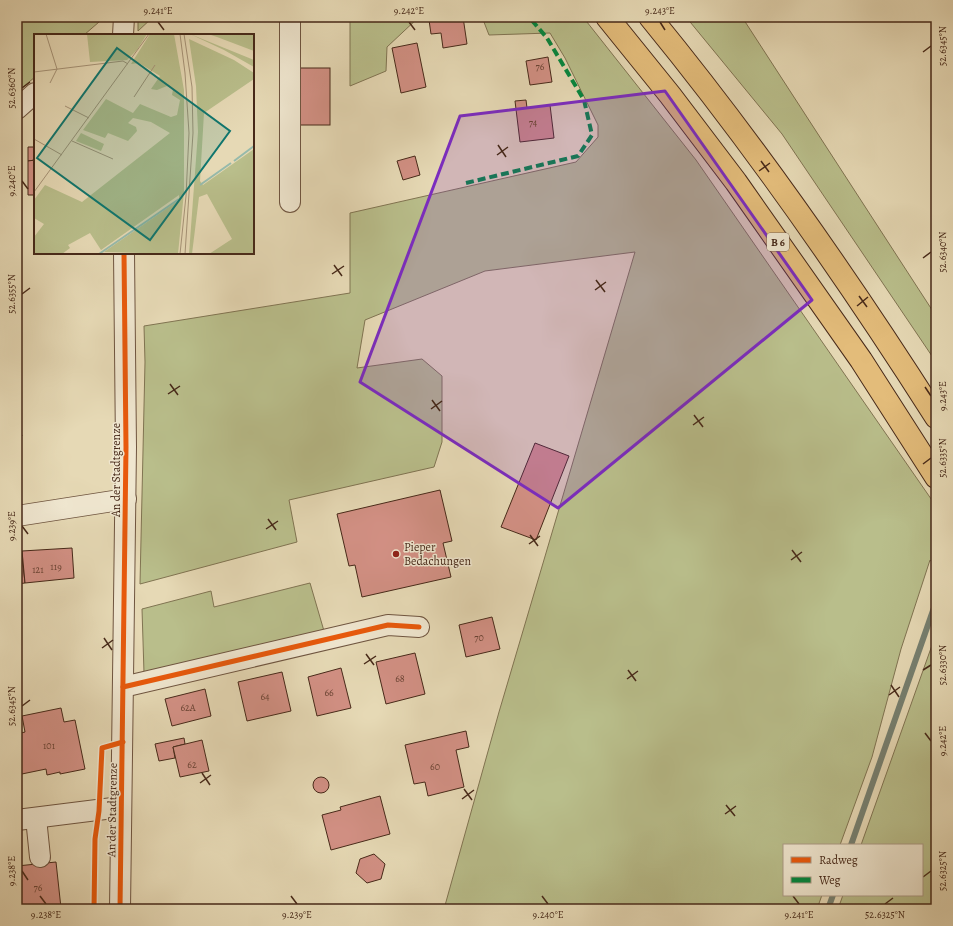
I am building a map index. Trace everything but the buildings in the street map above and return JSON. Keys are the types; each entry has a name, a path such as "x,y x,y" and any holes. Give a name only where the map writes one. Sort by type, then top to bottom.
{"highway":[{"name":"B 6","path":"607,17 670,95 736,182 861,360 936,477"},
{"path":"650,17 695,72 764,165 885,337 936,417"}],"street":[{"path":"123,34 124,17"},
{"path":"290,17 290,202"},
{"path":"17,109 34,94"},
{"name":"An der Stadtgrenze","path":"120,909 126,499 124,254"},
{"path":"17,516 126,499"},
{"path":"123,687 388,625 419,627"},
{"path":"40,857 27,819 121,807"}],"highlighted area":[{"path":"665,91 812,300 558,508 360,382 460,116"}],"green space":[{"path":"17,17 100,17 99,22 85,34 34,34 34,78 17,92"},
{"path":"138,17 153,17 138,31"},
{"path":"350,17 419,17 387,47 386,71 350,86"},
{"path":"482,17 583,17 696,160 936,506 936,567 930,560 901,649 872,757 840,844 783,844 783,896 822,896 817,909 444,909 499,712 635,252 485,271 365,320 357,368 422,359 442,376 442,442 434,467 289,500 297,542 140,584 145,362 144,326 350,293 350,213 576,162 598,137 598,125 565,58 550,33 489,35"},
{"path":"686,17 742,17 936,316 936,362 782,134"},
{"path":"310,583 324,631 144,673 142,609 211,591 214,607"},
{"path":"936,634 936,909 838,909 843,896 923,896 923,844 861,844"}],"waterway":[{"path":"851,844 936,602"},
{"path":"828,909 833,896"}],"marked path":[{"path":"466,183 578,156 592,135 584,100 547,38 529,17"}],"cycle path":[{"path":"120,909 126,447 124,254"},
{"path":"123,687 388,625 419,627"},
{"path":"94,909 95,839 99,811 102,748 123,742"}],"place":[{"name":"Pieper Bedachungen","path":"396,554"}]}
